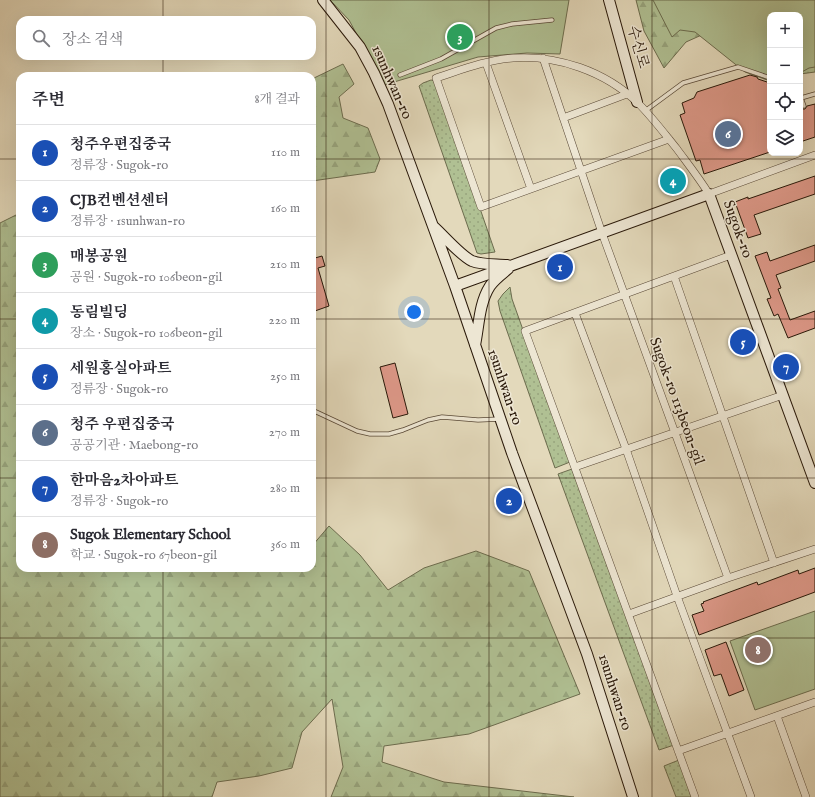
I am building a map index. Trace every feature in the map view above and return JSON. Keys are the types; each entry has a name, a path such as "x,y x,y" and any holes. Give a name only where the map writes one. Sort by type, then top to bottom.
{"street":[{"name":"1sunhwan-ro","path":"322,0 360,47 388,104 455,286 475,346 586,654 633,797"},
{"name":"수신로","path":"609,0 637,102"},
{"path":"669,139 481,207 436,78 486,63 512,58 543,58 578,67 604,79 637,102 669,139 700,179 709,194 815,155"},
{"name":"Sugok-ro 113beon-gil","path":"543,58 602,233 728,578"},
{"path":"486,63 531,189"},
{"path":"563,118 627,94"},
{"name":"Sugok-ro","path":"455,286 709,194 815,483"},
{"path":"432,225 472,261 488,264 513,265"},
{"path":"695,797 525,332 731,255"},
{"path":"475,346 483,301 494,282 513,265"},
{"path":"674,276 774,563"},
{"path":"575,313 626,449 677,596 751,797"},
{"path":"575,467 783,395"},
{"path":"629,614 728,578 815,549"},
{"path":"678,751 815,702"},
{"path":"777,716 806,797"}],"lane":[{"path":"400,74 442,59 496,28 512,24 552,20"},
{"path":"646,111 683,83 738,67 767,77"},
{"path":"803,96 815,94"},
{"path":"316,412 356,431 370,434 389,434 428,420 442,417 478,420 501,419"}],"green space":[{"path":"330,0 569,0 560,54 527,53 478,57 384,85 349,20"},
{"path":"636,0 815,0 815,72 803,74 803,12 767,12 767,16 715,29 686,42 664,68 644,31"},
{"path":"653,0 815,0 815,67 803,71 803,12 767,12 767,80 745,72 695,32 680,30 672,37"},
{"path":"343,64 354,84 339,97 343,118 368,128 380,159 375,172 316,180 316,77"},
{"path":"431,80 436,81 495,252 481,254 477,253 419,86"},
{"path":"16,215 16,572 316,572 316,541 329,526 360,555 388,590 424,568 476,551 529,571 580,694 469,734 384,746 382,762 444,782 574,797 331,797 343,767 332,699 302,732 292,768 259,776 217,782 212,797 0,797 0,223"},
{"path":"510,287 512,299 570,462 555,468 500,311 498,301"},
{"path":"572,469 674,745 659,750 558,474"},
{"path":"815,611 815,689 755,710 730,641"},
{"path":"679,760 692,797 676,797 664,766"}],"building":[{"path":"750,75 767,82 767,153 704,174 700,160 696,161 680,115 685,113 682,103 694,98 697,92"},
{"path":"815,104 815,137 803,141 803,109 807,106"},
{"path":"682,170 684,178 681,184 666,189 662,178"},
{"path":"815,176 815,194 754,215 761,234 748,238 735,202"},
{"path":"815,245 815,261 776,275 781,288 778,289 790,320 815,311 815,328 788,338 778,314 774,316 767,299 771,298 755,256 767,252 770,261"},
{"path":"322,256 325,266 318,268 329,306 316,311 316,258"},
{"path":"395,363 408,414 393,418 380,367"},
{"path":"815,568 815,592 699,635 692,615 704,611 701,604 704,603 703,602 757,582 758,585 798,570 799,574"},
{"path":"726,642 744,690 729,696 721,674 714,676 705,650"}],"place":[{"name":"매봉공원","path":"460,37"},
{"name":"청주 우편집중국","path":"728,134"},
{"name":"동림빌딩","path":"673,181"},
{"name":"청주우편집중국","path":"560,267"},
{"name":"세원홍실아파트","path":"743,342"},
{"name":"한마음2차아파트","path":"786,367"},
{"name":"CJB컨벤션센터","path":"509,501"},
{"name":"Sugok Elementary School","path":"758,650"}]}
